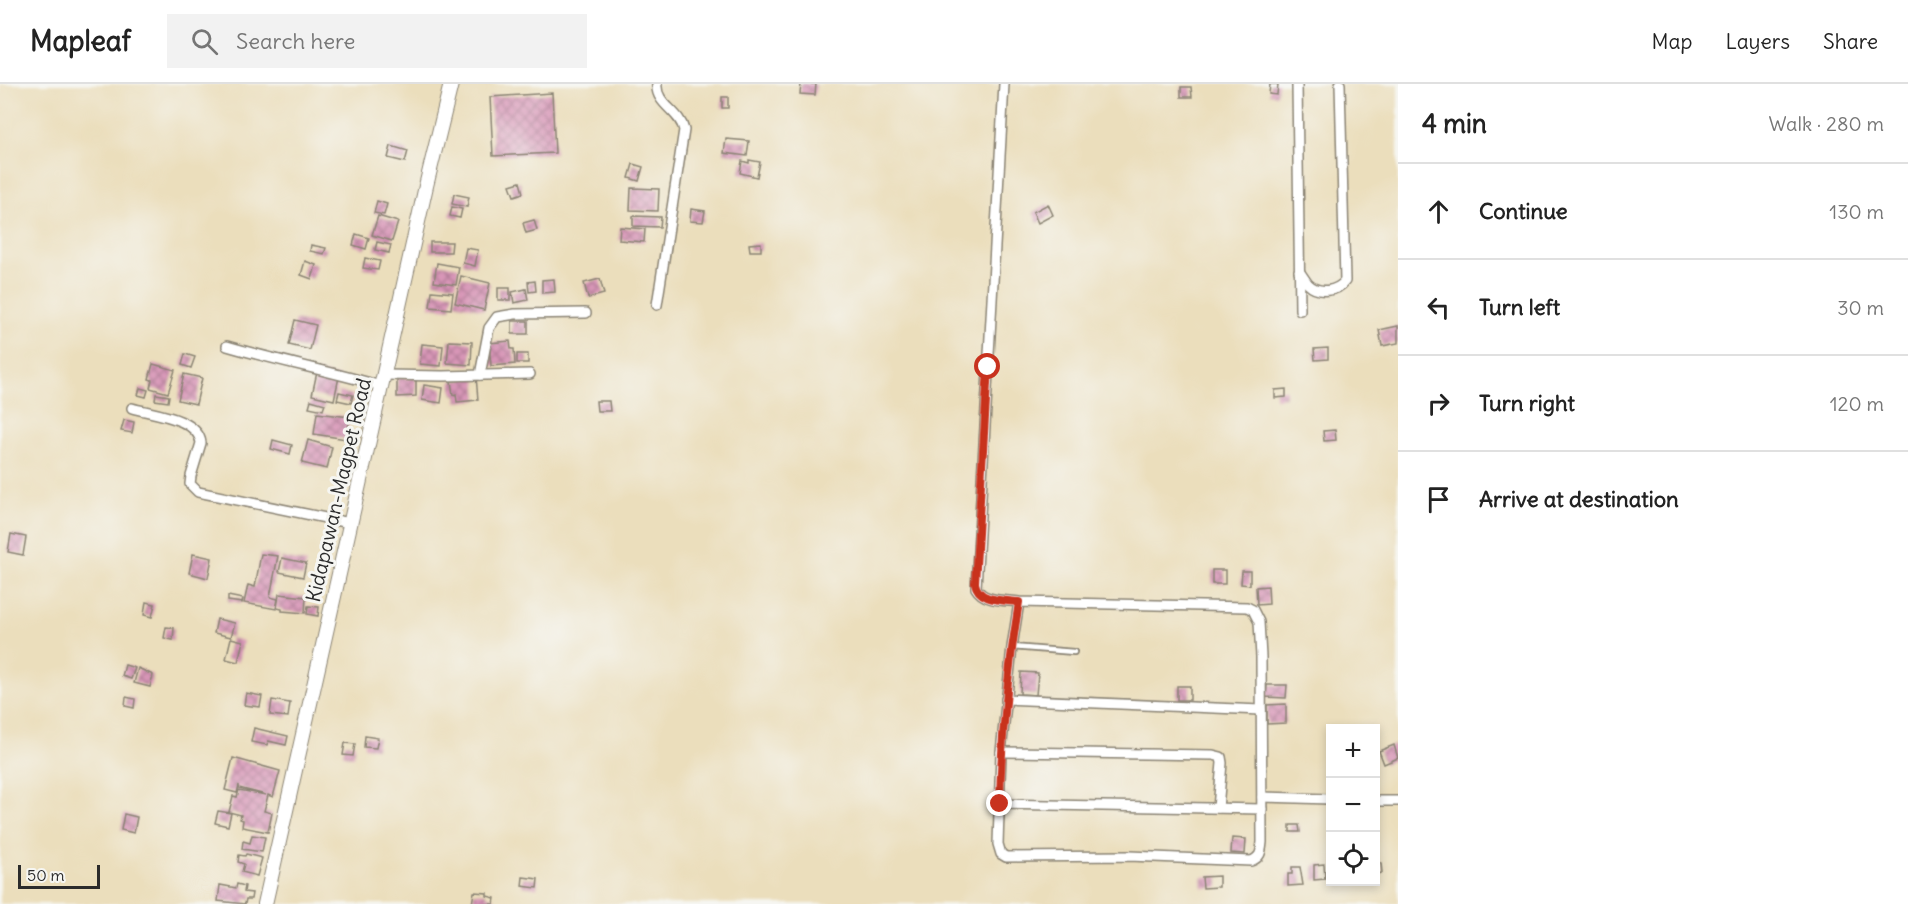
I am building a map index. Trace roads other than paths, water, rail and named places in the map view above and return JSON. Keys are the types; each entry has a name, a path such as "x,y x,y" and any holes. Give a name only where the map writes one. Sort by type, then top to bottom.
{"main road":[{"name":"Kidapawan-Magpet Road","path":"265,904 451,84"}],"street":[{"path":"657,84 659,96 680,118 684,130 657,305"},
{"path":"1004,84 975,583 978,592 986,598 1019,602 1247,607 1253,610 1259,622 1261,710 1262,851 1257,859 1251,861 1130,856 1006,857 999,850 1000,752 1019,602"},
{"path":"1297,84 1300,310"},
{"path":"1299,271 1307,283 1323,291 1333,290 1342,285 1345,280 1340,84"},
{"path":"480,375 489,328 496,317 515,314 586,312"},
{"path":"227,346 284,362 383,380 530,374"},
{"path":"132,408 182,421 195,428 201,443 190,484 198,492 350,523"},
{"path":"1006,699 1261,710"},
{"path":"1000,752 1213,754 1221,757 1222,763 1218,808"},
{"path":"1262,797 1326,799"},
{"path":"1380,801 1398,801"},
{"path":"1000,804 1262,809"}],"lane":[{"path":"1012,647 1074,652"}]}
